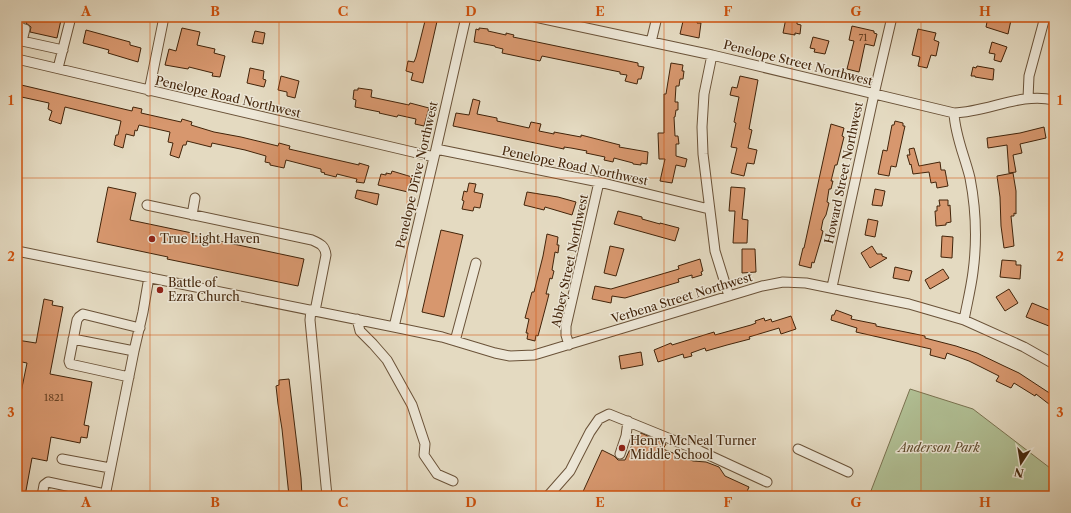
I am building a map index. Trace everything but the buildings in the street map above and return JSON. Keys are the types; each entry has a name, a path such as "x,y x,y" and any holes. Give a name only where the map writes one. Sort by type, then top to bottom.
{"street":[{"path":"20,17 18,27 25,29 22,41 63,50"},
{"path":"58,68 70,21 67,17"},
{"path":"149,90 164,17"},
{"name":"Penelope Drive Northwest","path":"394,327 466,17"},
{"name":"Penelope Street Northwest","path":"535,17 712,55 954,114 969,113 1028,98 1054,100"},
{"path":"651,42 657,17"},
{"name":"Howard Street Northwest","path":"832,287 892,17"},
{"path":"1028,98 1029,76 1045,17"},
{"path":"712,55 704,94 702,127 703,154 715,251 729,296"},
{"name":"Penelope Road Northwest","path":"17,59 149,90 435,153 599,182 709,209"},
{"path":"954,114 954,124 970,179 975,221 973,274 964,320"},
{"name":"Abbey Street Northwest","path":"569,345 566,335 566,326 599,182"},
{"path":"192,215 195,198"},
{"path":"147,205 312,240 322,244 326,249 326,256 310,320 327,496"},
{"name":"Verbena Street Northwest","path":"17,251 357,319 455,341 510,356 534,355 762,286 783,282 806,283 832,287 909,304 964,320 1024,347 1054,364"},
{"path":"455,341 476,263"},
{"path":"42,496 44,485 48,482 105,495 140,328 149,277"},
{"path":"129,377 70,364 69,360 77,320 84,314 140,328"},
{"path":"357,319 360,331 387,360 412,405 425,444 424,455 437,474 453,481"},
{"path":"73,339 134,351"},
{"path":"548,496 570,471 599,418 609,414 700,451 767,482"},
{"path":"620,454 626,436 628,421"},
{"path":"798,449 848,472"},
{"path":"62,459 110,468"}],"green space":[{"name":"Anderson Park","path":"910,389 973,409 1054,471 1054,496 869,496"}],"place":[{"name":"True Light Haven","path":"152,239"},
{"name":"Battle of Ezra Church","path":"160,290"},
{"name":"Henry McNeal Turner Middle School","path":"622,448"}]}
